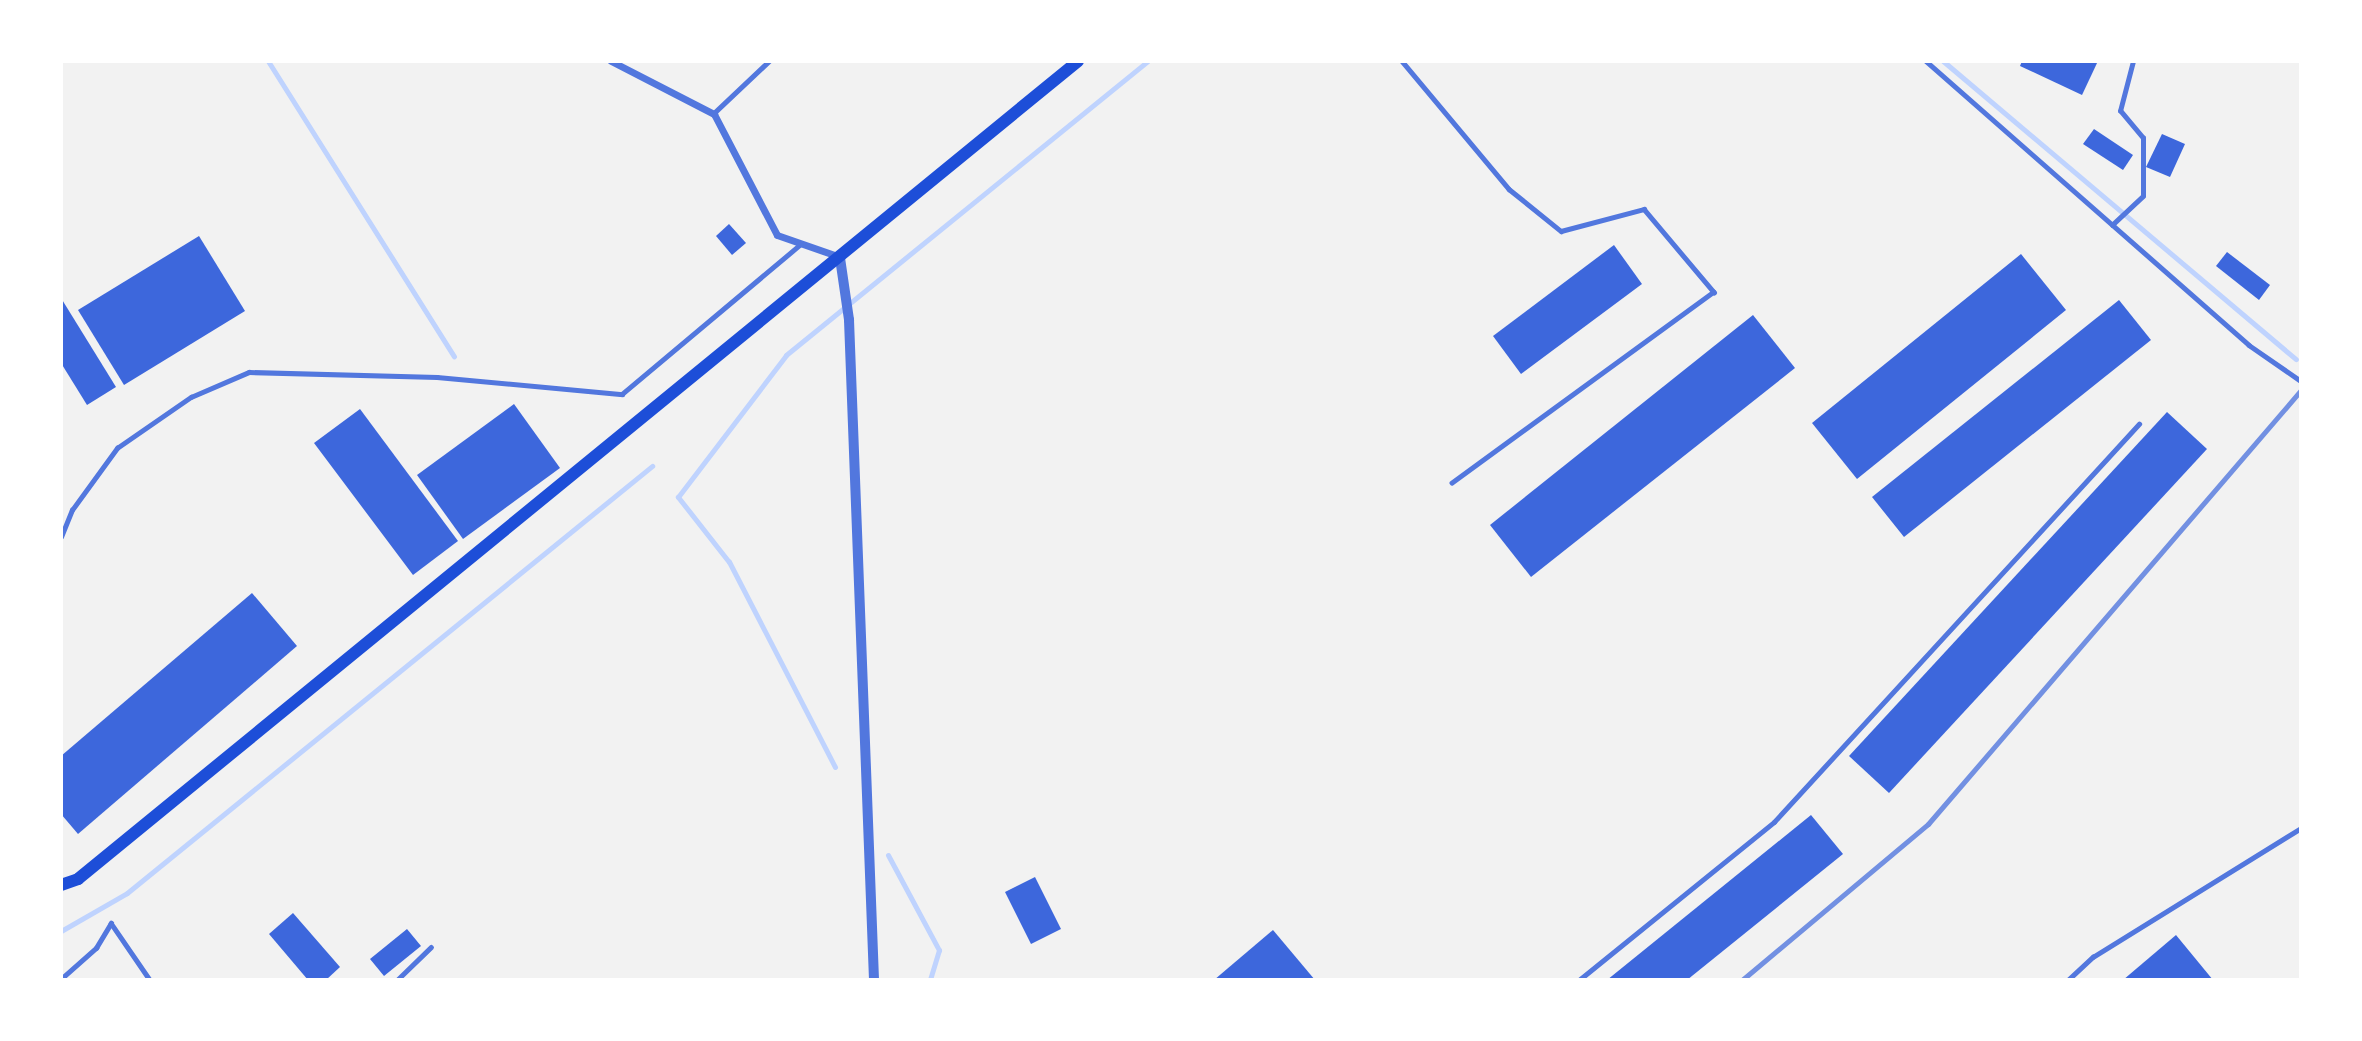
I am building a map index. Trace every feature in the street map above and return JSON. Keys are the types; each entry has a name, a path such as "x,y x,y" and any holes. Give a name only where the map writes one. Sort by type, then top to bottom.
{"main road":[{"path":"61,885 78,879 1078,61"}],"street":[{"path":"611,61 714,114 777,235 840,258 849,320 874,980"}],"lane":[{"path":"714,114 769,61"},
{"path":"1402,61 1509,189 1561,231 1644,209 1714,292 1452,483"},
{"path":"1926,61 2249,345 2301,382"},
{"path":"2112,225 2143,196 2143,138 2120,111 2133,61"},
{"path":"61,537 72,510 117,447 191,397 249,372 437,377 622,394 801,243"},
{"path":"1579,980 1773,822 2140,424"},
{"path":"2068,980 2093,957 2301,828"},
{"path":"61,979 96,948 111,923 150,980"},
{"path":"397,980 431,947"}],"building":[{"path":"2022,61 2098,61 2082,95 2020,66"},
{"path":"2094,129 2133,155 2123,170 2083,144"},
{"path":"2162,134 2185,144 2170,177 2146,167"},
{"path":"729,224 746,243 732,255 716,236"},
{"path":"199,236 245,311 124,385 78,310"},
{"path":"1614,245 1642,284 1521,374 1493,336"},
{"path":"2227,252 2270,285 2259,300 2216,266"},
{"path":"2021,254 2066,310 1857,479 1812,423"},
{"path":"61,298 116,387 87,405 61,363"},
{"path":"2119,300 2151,340 1904,537 1872,497"},
{"path":"1753,315 1795,368 1531,577 1490,525"},
{"path":"514,404 560,468 463,539 417,475"},
{"path":"360,409 458,541 413,575 314,443"},
{"path":"2167,412 2207,449 1889,793 1849,756"},
{"path":"252,593 297,646 78,834 61,814 61,756"},
{"path":"1811,815 1843,854 1687,980 1607,980"},
{"path":"1035,877 1061,929 1031,944 1005,892"},
{"path":"293,913 340,967 326,980 308,980 269,934"},
{"path":"407,929 421,946 384,976 370,959"},
{"path":"1273,930 1315,980 1214,980"},
{"path":"2176,935 2213,980 2123,980"}],"waterway":[{"path":"268,61 454,356"},
{"path":"835,767 729,562 678,497 786,355 1148,61"},
{"path":"1943,61 2296,359"},
{"path":"61,931 127,893 652,466"},
{"path":"888,855 939,950 930,980"}],"railway":[{"path":"1742,980 1928,824 2301,390"}]}
